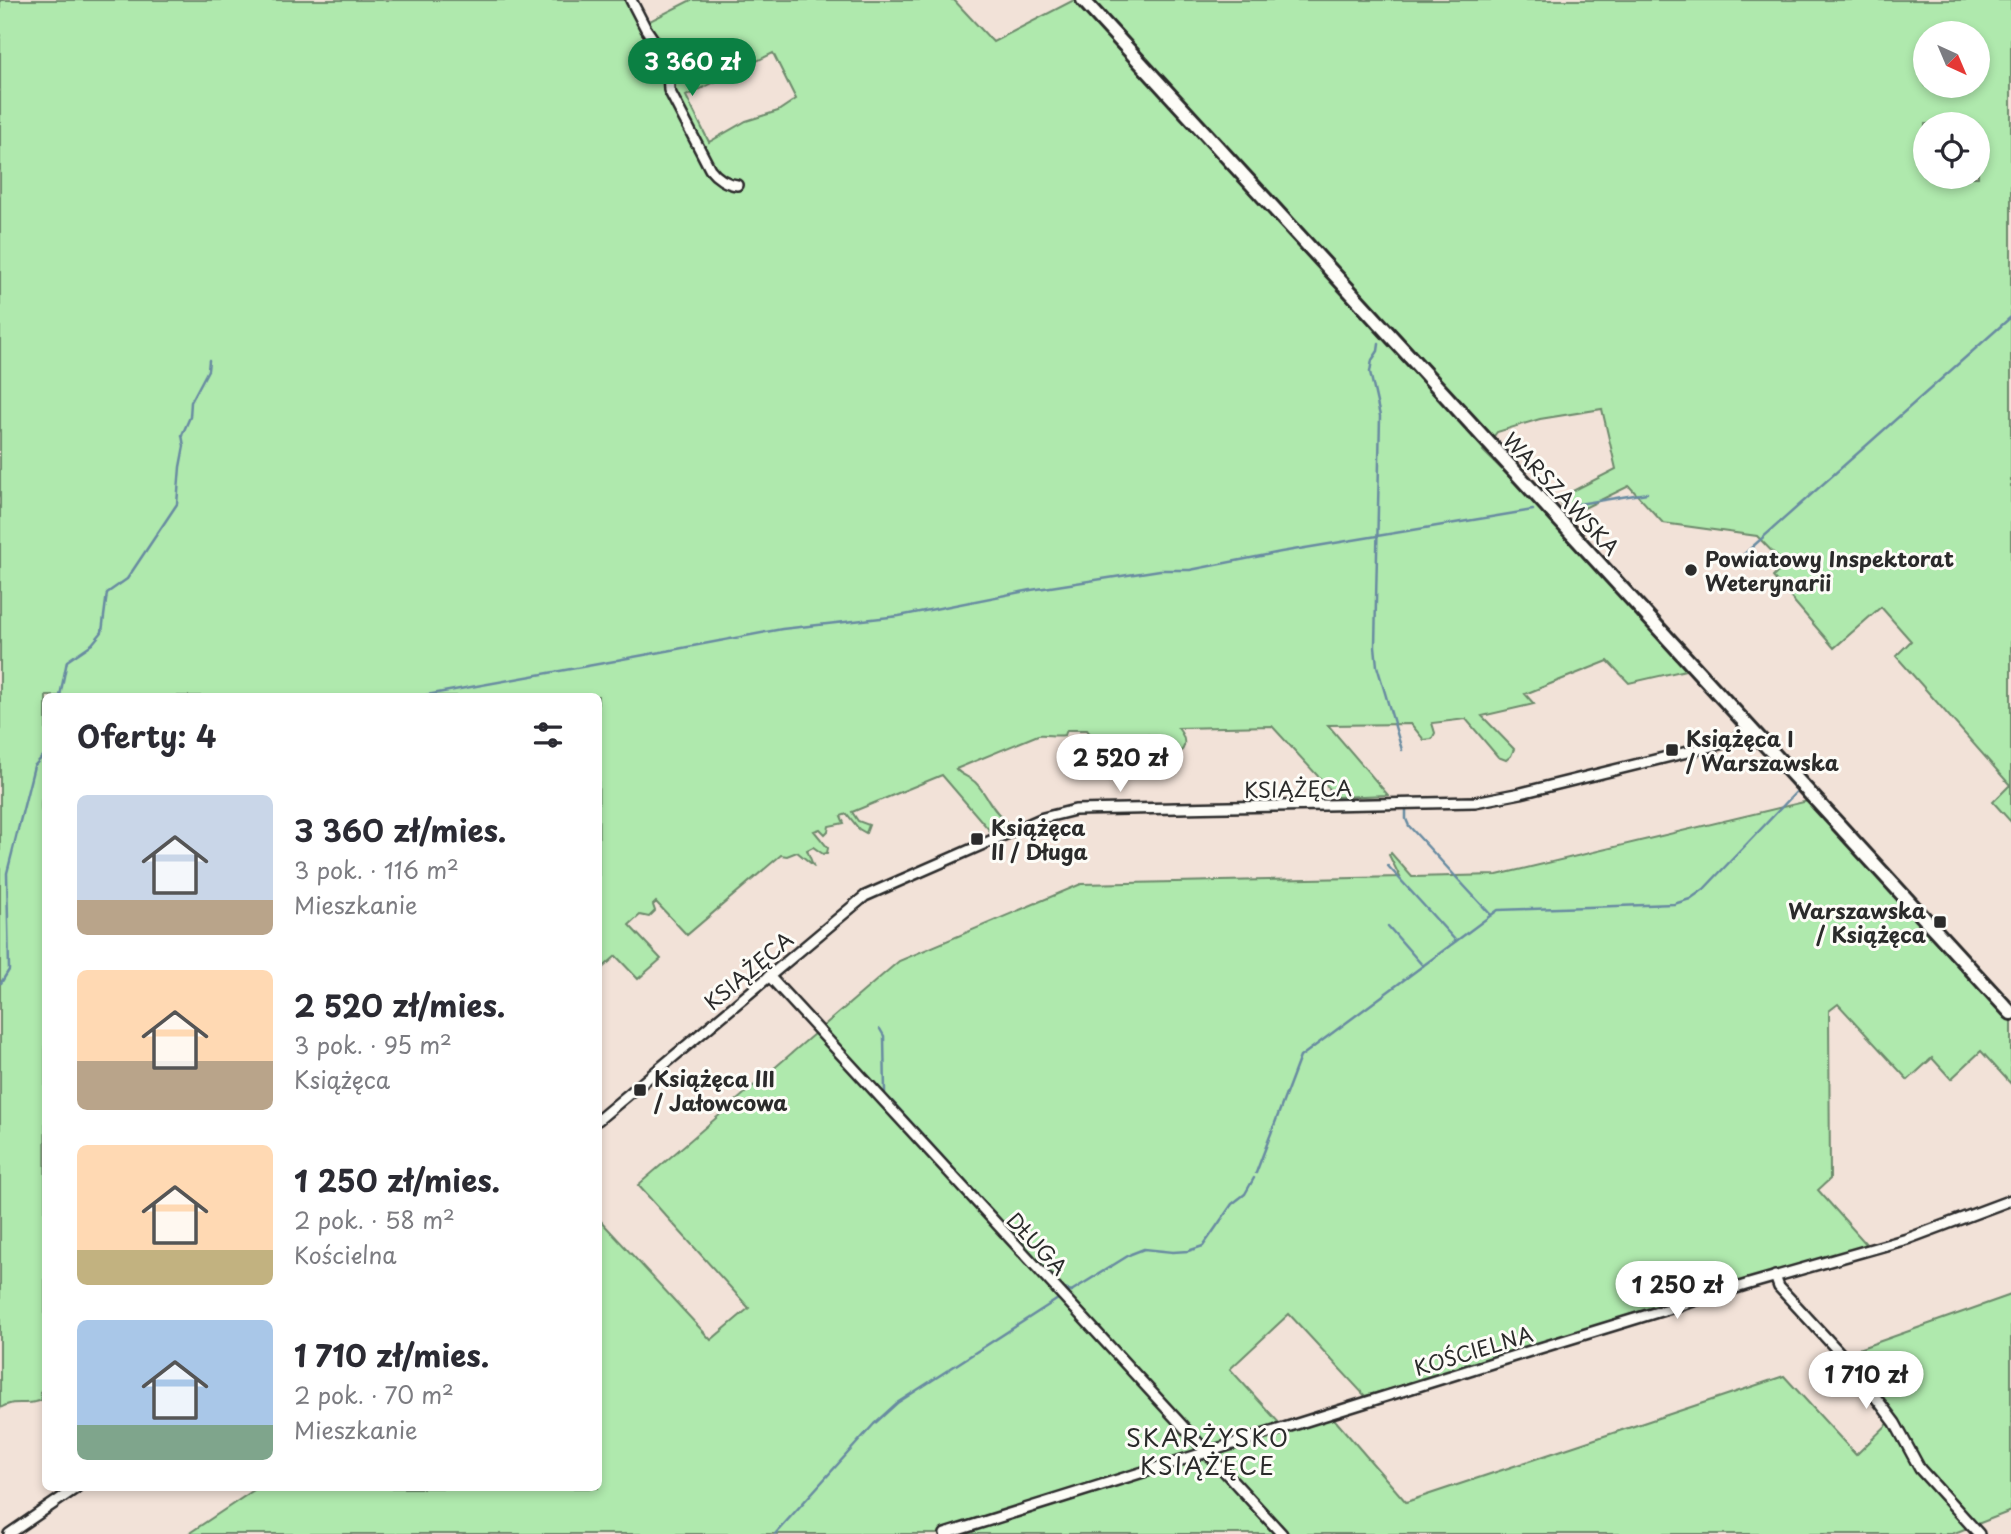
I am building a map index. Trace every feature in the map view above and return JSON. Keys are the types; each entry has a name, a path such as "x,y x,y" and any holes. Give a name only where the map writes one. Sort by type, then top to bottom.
{"street":[{"path":"631,0 659,48 668,71 669,90 710,169 727,182 737,185"},
{"name":"WARSZAWSKA","path":"1083,0 2011,1013"},
{"name":"KSIĄŻĘCA","path":"602,1117 854,903 873,891 1043,818 1075,810 1475,802 1732,741 1751,729"},
{"name":"DŁUGA","path":"769,976 1282,1534"},
{"name":"KOŚCIELNA","path":"945,1534 1775,1276 1907,1239 2011,1200"},
{"path":"1775,1276 1779,1287 1852,1366 1895,1423 1920,1469 1979,1534"},
{"path":"9,1534 72,1491"}],"green space":[{"path":"0,0 637,0 648,22 691,0 954,0 993,42 1074,0 2011,0 2011,822 1993,802 2010,785 1896,656 1911,641 1881,607 1834,648 1773,577 1785,565 1757,536 1663,523 1629,486 1574,513 1566,514 1559,498 1616,469 1602,409 1540,419 1497,432 1483,451 1547,514 1686,670 1629,683 1608,661 1525,694 1534,704 1482,716 1514,749 1506,760 1498,757 1466,719 1432,723 1435,733 1432,739 1424,740 1411,724 1328,725 1388,795 1337,797 1272,726 1178,728 1183,736 1183,749 1166,759 1150,759 1143,748 1147,735 1140,737 1116,758 1097,743 1087,730 1067,730 1065,735 1061,736 1038,735 956,769 979,787 997,813 1008,823 1006,827 990,831 942,775 852,812 858,821 869,825 866,833 859,829 847,814 841,816 844,823 829,826 825,834 820,829 814,831 828,848 827,853 823,854 813,847 807,850 813,865 797,852 781,855 687,935 656,902 653,905 655,911 649,917 640,915 629,925 661,959 638,979 616,956 602,968 602,693 42,693 42,1400 0,1408","holes":["773,53 796,99 778,111 746,121 709,142 686,96"]},
{"path":"1812,800 2011,1014 2011,1084 1981,1051 1951,1079 1932,1058 1908,1080 1838,1004 1829,1011 1830,1179 1818,1190 1868,1246 1365,1396 1289,1314 1230,1369 1281,1425 1328,1412 1406,1502 1784,1376 1856,1455 1896,1416 1844,1354 2011,1295 2011,1511 1952,1534 188,1534 252,1491 602,1491 602,1222 711,1340 749,1308 638,1185 899,961 1081,884 1400,877 1389,855 1391,853 1412,877 1497,875"}],"waterway":[{"path":"1733,564 2011,317"},
{"path":"1379,344 1370,372 1380,416 1375,646 1377,666 1402,750"},
{"path":"61,693 67,661 92,644 102,632 107,593 127,579 177,504 184,446 182,435 190,417 191,402 208,370 209,360"},
{"path":"1566,506 1647,493"},
{"path":"656,653 782,629 899,616 1031,590 1160,570 1190,570 1533,510"},
{"path":"617,660 655,653"},
{"path":"438,693 615,661"},
{"path":"1,983 9,970 7,873 34,766 42,757"},
{"path":"1256,1173 1300,1057 1498,910 1674,904 1690,899 1704,889 1797,791"},
{"path":"1406,810 1409,826 1491,915"},
{"path":"1388,866 1456,941"},
{"path":"1388,926 1423,966"},
{"path":"880,1029 884,1036 885,1093"},
{"path":"891,1100 1064,1289 1072,1291"},
{"path":"1068,1293 1131,1254 1144,1249 1173,1252 1203,1246 1232,1204 1245,1194 1254,1178"},
{"path":"775,1534 874,1424 897,1403 1058,1299"}],"place":[{"name":"Powiatowy Inspektorat Weterynarii","path":"1691,570"},
{"name":"Książęca I / Warszawska","path":"1672,750"},
{"name":"Książęca II / Długa","path":"977,839"},
{"name":"Warszawska / Książęca","path":"1940,922"},
{"name":"Książęca III / Jałowcowa","path":"640,1090"}],"district":[{"name":"SKARŻYSKO KSIĄŻĘCE","path":"1208,1451"}]}
